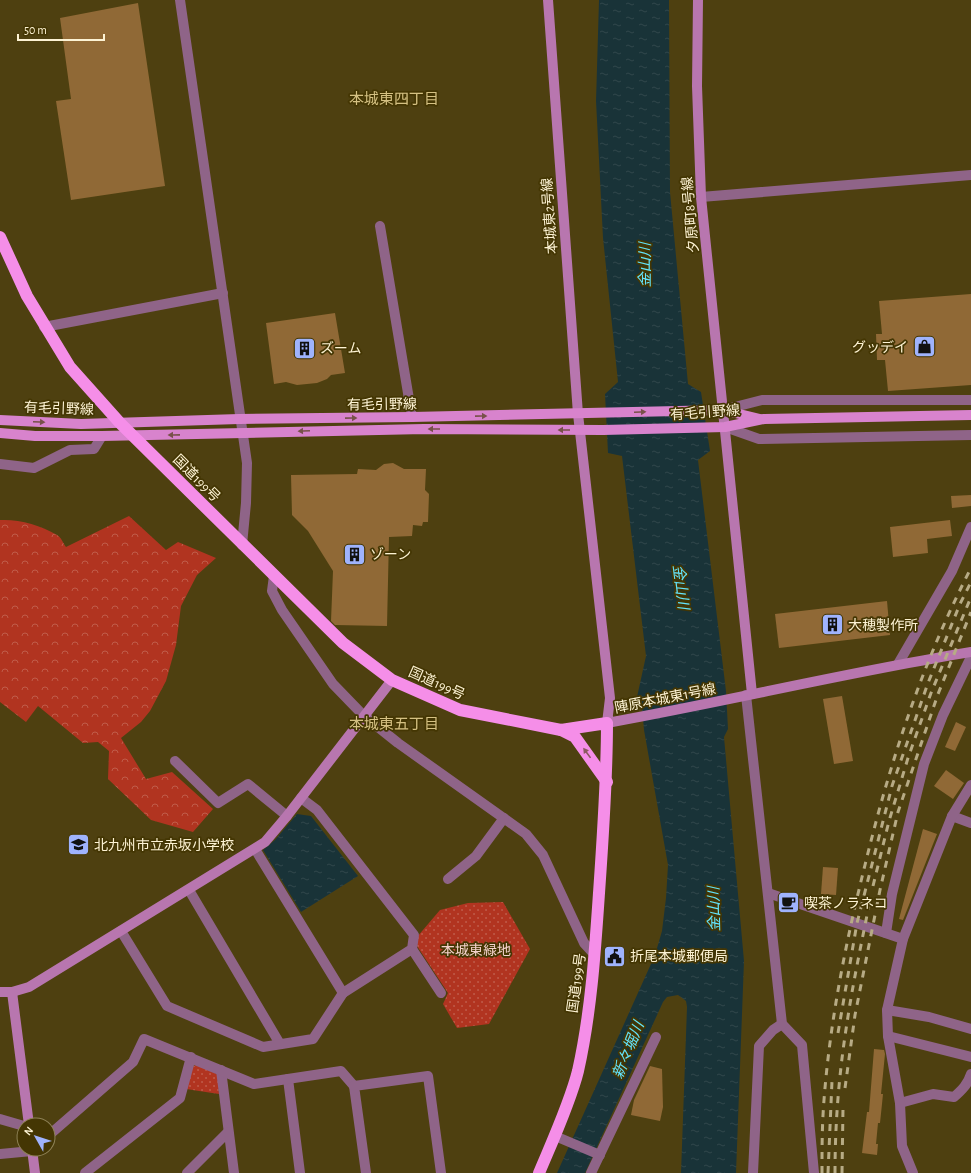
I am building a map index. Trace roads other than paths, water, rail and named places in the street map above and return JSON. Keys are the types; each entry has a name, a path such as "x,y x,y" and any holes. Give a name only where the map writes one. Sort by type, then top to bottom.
{"highway":[{"name":"国道199号","path":"0,237 23,289 70,367 120,423 343,644 392,680 460,710 561,730 607,723 607,782 595,955 578,1072 555,1136 539,1173"},
{"path":"561,730 575,737 607,782"}],"main road":[{"name":"有毛引野線","path":"0,420 81,424 239,419 601,414 724,410 764,420"},
{"name":"有毛引野線","path":"0,432 35,436 102,436 386,429 603,430 724,428 764,420 971,415"}],"street":[{"path":"180,0 223,293 239,419 243,433 247,463 246,503 242,545"},
{"name":"本城東2号線","path":"548,0 580,430"},
{"name":"夕原町8号線","path":"698,0 697,86 701,197 724,410 724,428 749,695"},
{"path":"701,197 971,175"},
{"path":"380,226 412,417"},
{"path":"44,326 223,293"},
{"path":"724,410 762,400 971,400"},
{"path":"724,428 759,439 971,435"},
{"name":"陣原本城東1号線","path":"580,430 610,698 607,723 735,699 898,664 971,652"},
{"path":"0,464 34,468 70,450 94,449 102,436"},
{"path":"898,664 952,571 971,527"},
{"path":"274,576 272,592 282,610 332,684 363,715 398,743 526,834 543,854 584,943 595,955"},
{"path":"886,933 894,886 924,764 943,715 971,657"},
{"path":"0,992 12,992 29,987 265,842 287,816 363,715 392,680"},
{"path":"749,695 782,1024 802,1045 814,1173"},
{"path":"175,761 218,803 248,784 287,816"},
{"path":"913,1173 902,1146 900,1103 888,1036 887,1010 903,939 952,816 971,786"},
{"path":"301,798 317,810 414,935 412,949 441,992"},
{"path":"952,816 971,823"},
{"path":"448,879 476,856 504,818"},
{"path":"255,849 343,993"},
{"path":"189,890 280,1044"},
{"path":"768,893 903,939"},
{"path":"121,931 166,1006 263,1047 313,1039 343,993 412,949"},
{"path":"12,992 28,1117"},
{"path":"887,1010 928,1017 971,1029"},
{"path":"753,1173 759,1046 773,1030 782,1024"},
{"path":"888,1036 971,1057"},
{"path":"591,1173 656,1037"},
{"path":"56,1129 133,1062 144,1039 254,1084 341,1071 354,1086 366,1173"},
{"path":"85,1173 180,1098 191,1057"},
{"path":"221,1070 234,1173"},
{"path":"900,1103 933,1094 954,1097 963,1090 969,1081 971,1074"},
{"path":"354,1086 428,1076 441,1173"},
{"path":"288,1079 300,1173"},
{"path":"0,1119 16,1124"},
{"path":"187,1173 228,1132"},
{"path":"555,1136 600,1155"},
{"path":"0,1154 16,1152"},
{"path":"34,1157 35,1173"}],"water":[{"path":"599,0 669,0 670,192 688,384 701,392 710,451 698,460 726,691 728,729 724,737 744,961 736,1173 681,1173 687,1007 686,1001 678,995 667,997 663,1002 585,1173 557,1173 655,955 662,931 668,865 644,730 641,698 637,697 646,656 622,456 608,453 605,394 618,382 603,238 596,101"},
{"path":"297,814 311,816 358,876 301,912 263,850 275,840"}],"railway":[{"path":"822,1173 823,1109 830,1041 845,952 865,865 885,788 909,714 937,640 971,568"},
{"path":"838,1033 857,923 892,786 928,683 960,604 971,582"},
{"path":"873,886 889,821 908,758 931,693 971,597"},
{"path":"845,1088 855,1015 880,890 898,812 938,694 971,612"},
{"path":"835,1173 838,1098 842,1060 852,992 870,900"},
{"path":"828,1173 832,1081"},
{"path":"842,1173 843,1108"}],"place":[{"name":"グッデイ","path":"924,347"},
{"name":"ズーム","path":"305,348"},
{"name":"ゾーン","path":"355,554"},
{"name":"大穂製作所","path":"833,625"},
{"name":"北九州市立赤坂小学校","path":"78,845"},
{"name":"喫茶ノラネコ","path":"788,903"},
{"name":"折尾本城郵便局","path":"614,956"}],"district":[{"name":"本城東四丁目","path":"394,99"},
{"name":"本城東五丁目","path":"394,724"}],"water label":[{"name":"金山川","path":"645,265"},
{"name":"金山川","path":"681,587"},
{"name":"金山川","path":"714,909"},
{"name":"新々堀川","path":"628,1050"}],"park label":[{"name":"本城東緑地","path":"476,950"}]}
